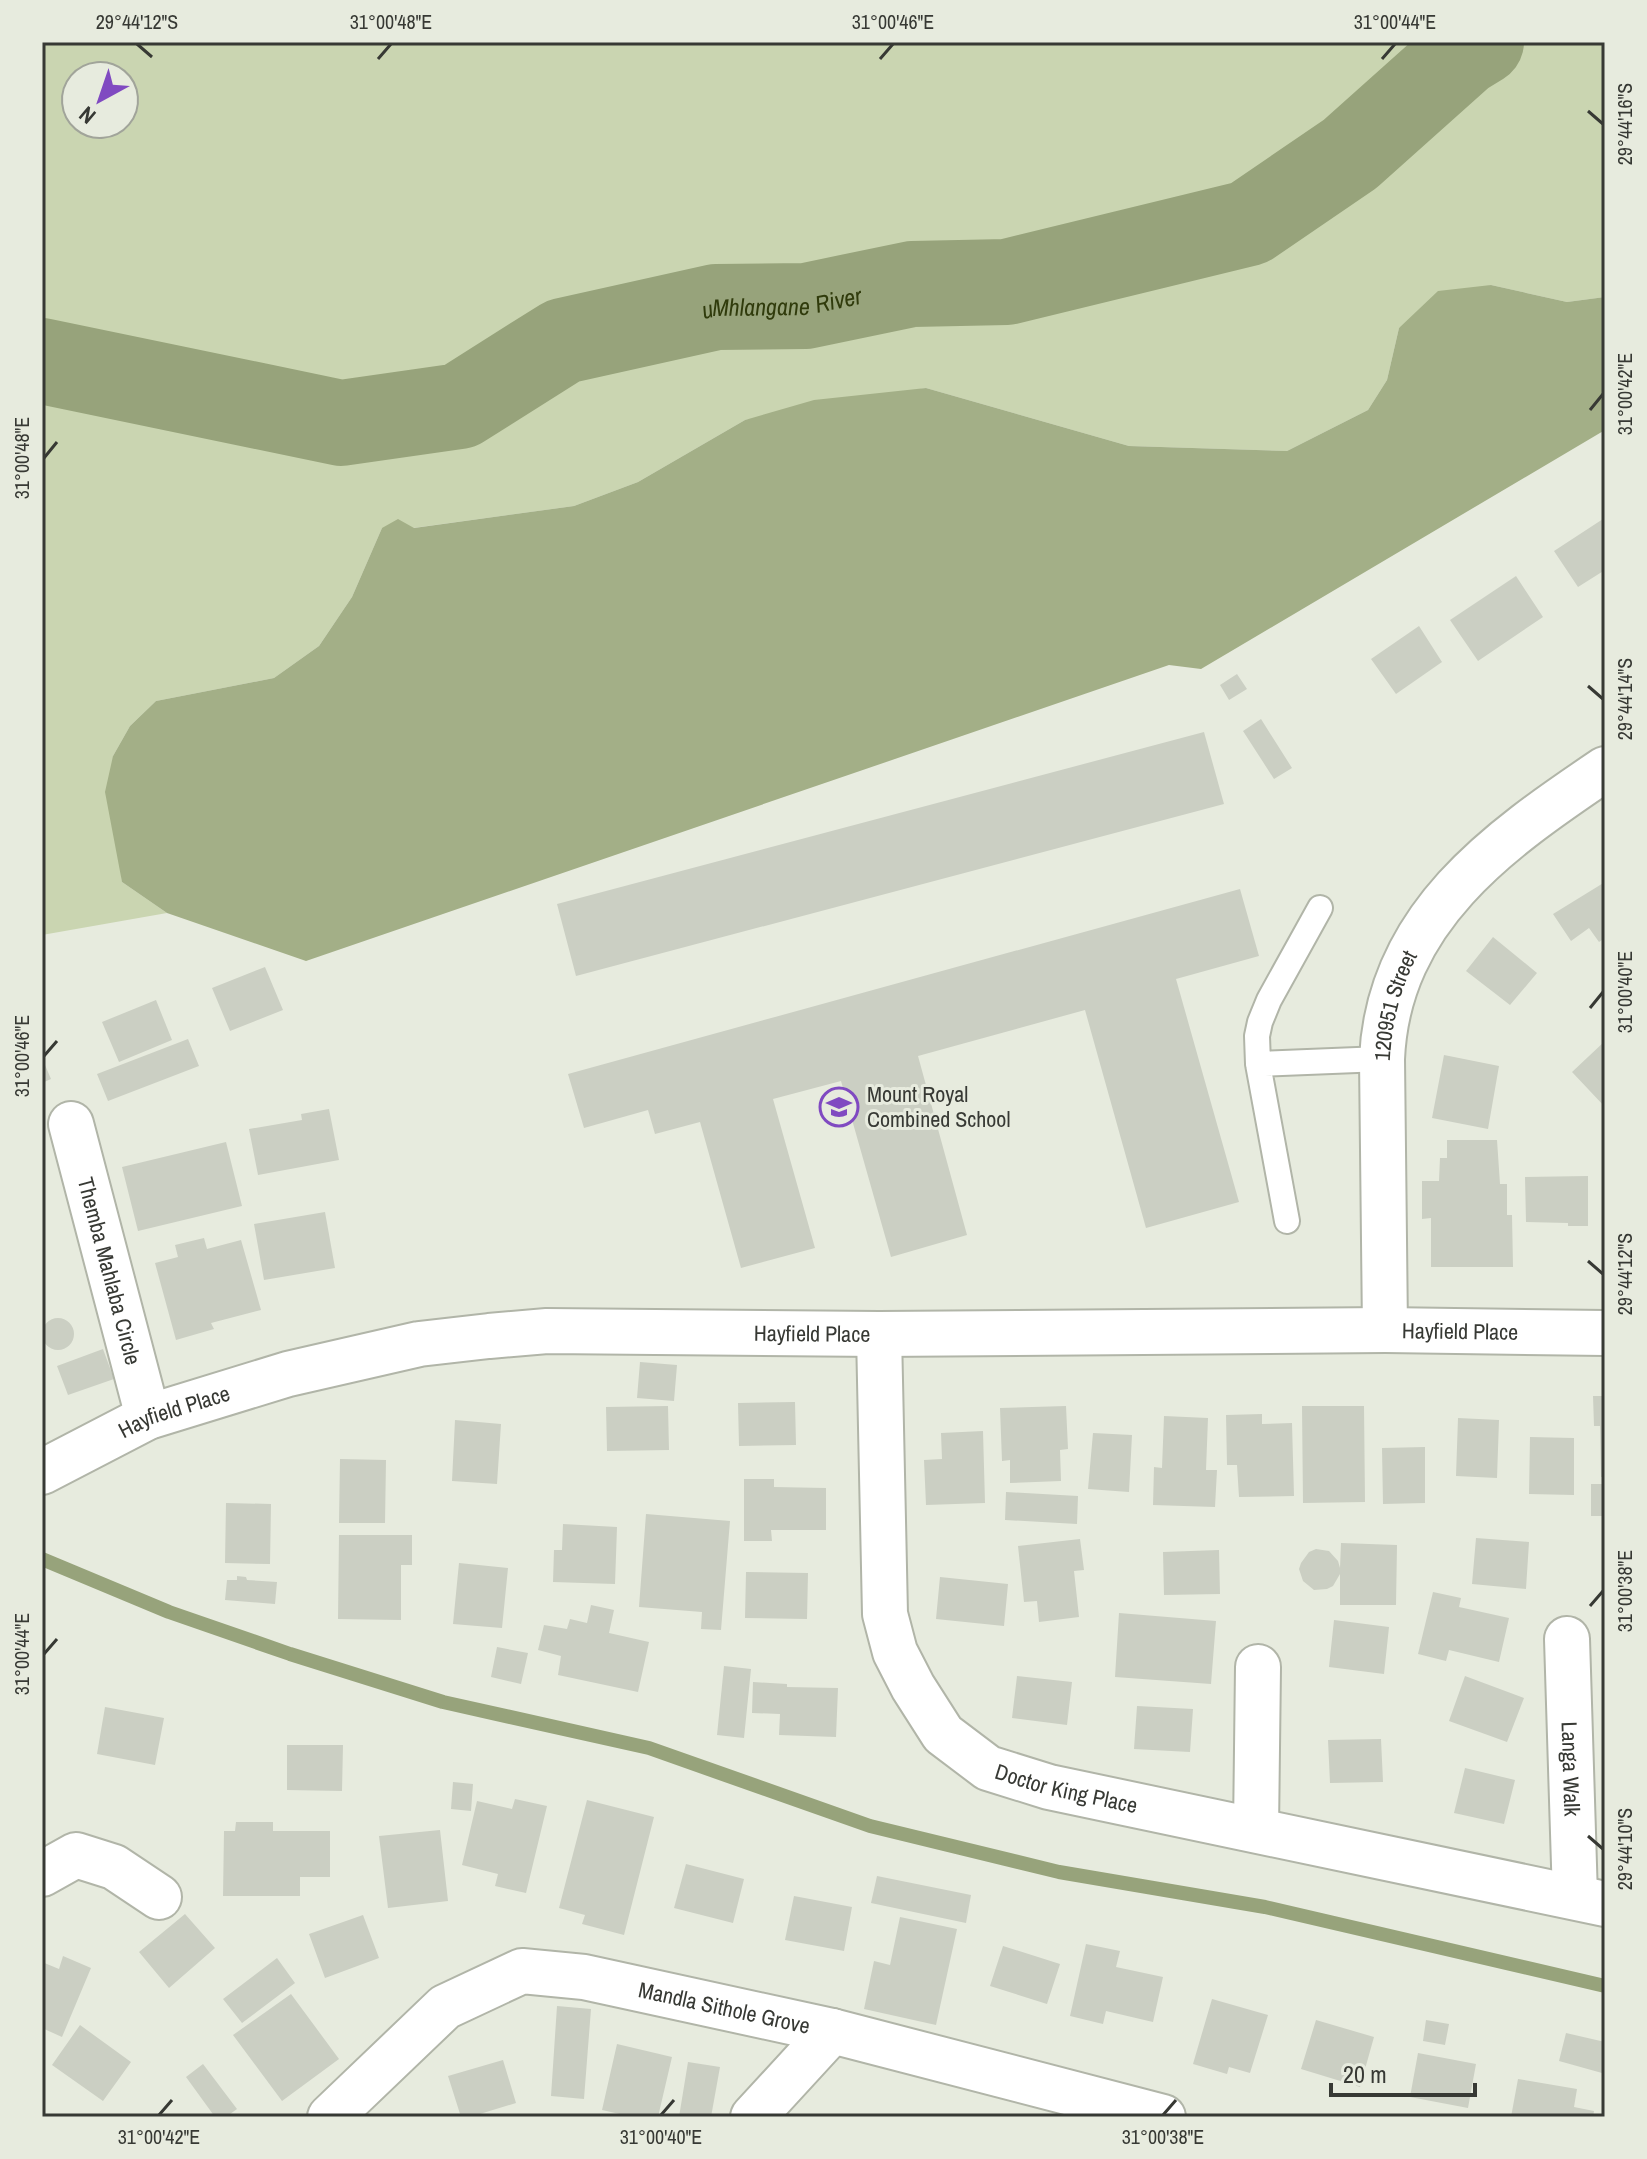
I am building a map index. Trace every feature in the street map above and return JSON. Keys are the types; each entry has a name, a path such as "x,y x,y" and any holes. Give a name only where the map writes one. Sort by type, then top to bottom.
{"street":[{"name":"120951 Street","path":"1385,1330 1382,1059 1383,1027 1392,989 1439,905 1487,856 1605,769"},
{"name":"Themba Mahlaba Circle","path":"71,1124 148,1417"},
{"name":"Hayfield Place","path":"42,1472 148,1417 288,1374 419,1344 475,1337 547,1331 879,1334 1385,1330 1605,1333"},
{"name":"Doctor King Place","path":"879,1334 885,1614 895,1652 943,1734 988,1768 1033,1782 1590,1900"},
{"name":"Langa Walk","path":"1567,1639 1590,1900"},
{"path":"1256,1830 1258,1667"},
{"path":"42,1874 76,1855 114,1867 159,1897"},
{"name":"Mandla Sithole Grove","path":"330,2117 445,2007 522,1971 584,1977 832,2031 1163,2117"},
{"path":"753,2117 832,2031"}],"lane":[{"path":"1287,1221 1258,1064 1257,1036 1264,1012 1320,908"},
{"path":"1258,1064 1382,1059"}],"green space":[{"path":"42,42 1605,42 1605,297 1567,302 1491,285 1399,328 1387,380 1368,410 1287,451 1129,446 926,388 745,420 638,482 574,506 413,528 382,528 352,597 319,646 274,678 156,701 130,726 113,756 122,882 167,913 42,935"},
{"path":"1491,285 1567,302 1605,297 1605,430 1201,669 1169,665 306,961 167,913 122,882 105,792 113,756 130,726 156,701 274,678 319,646 352,597 382,528 398,519 414,528 574,506 638,482 745,420 814,400 926,388 1129,446 1287,451 1368,410 1387,380 1399,328 1438,291"}],"building":[{"path":"1603,519 1605,570 1578,587 1554,551"},
{"path":"1516,576 1543,617 1478,661 1450,620"},
{"path":"1419,626 1442,662 1396,694 1371,659"},
{"path":"1237,674 1247,689 1229,700 1220,685"},
{"path":"1261,719 1292,768 1274,779 1243,731"},
{"path":"1204,732 1224,804 576,976 557,904"},
{"path":"1605,882 1605,938 1599,942 1589,928 1571,941 1553,914"},
{"path":"1240,889 1259,956 1176,979 1239,1202 1146,1228 1085,1010 918,1056 967,1235 891,1257 841,1081 773,1099 815,1248 741,1268 700,1122 655,1134 648,1110 584,1128 568,1074"},
{"path":"1493,937 1537,973 1510,1005 1466,971"},
{"path":"265,967 283,1010 230,1031 212,988"},
{"path":"156,1000 172,1040 119,1062 102,1022"},
{"path":"188,1039 199,1066 108,1101 97,1074"},
{"path":"1605,1041 1605,1107 1572,1072"},
{"path":"1444,1055 1499,1066 1488,1129 1432,1118"},
{"path":"42,1058 51,1079 42,1083"},
{"path":"329,1109 339,1160 258,1175 249,1129 302,1120 301,1114"},
{"path":"1447,1140 1497,1140 1500,1184 1507,1184 1507,1215 1512,1215 1513,1267 1431,1267 1431,1218 1422,1219 1422,1181 1439,1181 1440,1158 1447,1158"},
{"path":"226,1142 242,1206 138,1231 122,1167"},
{"path":"1588,1176 1588,1226 1526,1222 1525,1177"},
{"path":"325,1212 335,1268 264,1280 254,1224"},
{"path":"204,1238 207,1249 241,1240 261,1310 211,1323 214,1329 176,1340 155,1263 178,1257 175,1245"},
{"path":"58,1318 69,1323 74,1334 69,1345 58,1350 47,1345 42,1334 47,1323"},
{"path":"103,1349 114,1379 68,1395 57,1366"},
{"path":"640,1362 677,1365 674,1401 637,1398"},
{"path":"1593,1396 1605,1396 1605,1477 1601,1477 1600,1426 1594,1426"},
{"path":"795,1402 796,1445 739,1446 738,1403"},
{"path":"668,1406 669,1450 607,1451 606,1407"},
{"path":"1066,1406 1068,1449 1060,1450 1061,1481 1010,1483 1010,1460 1002,1461 1000,1408"},
{"path":"1302,1406 1364,1406 1365,1502 1303,1503"},
{"path":"1262,1414 1262,1424 1292,1423 1294,1496 1239,1497 1237,1465 1227,1465 1226,1415"},
{"path":"1164,1416 1208,1418 1206,1470 1217,1470 1215,1507 1153,1505 1154,1467 1162,1468"},
{"path":"1458,1418 1499,1420 1497,1478 1456,1476"},
{"path":"455,1420 501,1424 497,1484 452,1481"},
{"path":"983,1431 985,1503 926,1505 924,1460 942,1459 941,1433"},
{"path":"1093,1433 1132,1435 1129,1492 1088,1489"},
{"path":"1530,1437 1574,1438 1574,1495 1529,1494"},
{"path":"1425,1447 1425,1503 1383,1504 1382,1448"},
{"path":"340,1459 386,1460 385,1523 339,1523"},
{"path":"744,1479 774,1479 774,1487 826,1488 826,1530 771,1530 772,1541 744,1541"},
{"path":"1591,1484 1605,1484 1605,1516 1591,1516"},
{"path":"1006,1492 1078,1496 1077,1524 1005,1520"},
{"path":"226,1503 271,1504 270,1564 225,1563"},
{"path":"646,1514 730,1521 721,1630 701,1629 702,1612 639,1607"},
{"path":"563,1524 617,1527 615,1584 553,1582 554,1550 562,1550"},
{"path":"339,1535 412,1535 412,1565 401,1565 401,1620 338,1619"},
{"path":"1476,1538 1529,1542 1526,1589 1472,1584"},
{"path":"1080,1539 1084,1570 1074,1571 1079,1617 1039,1622 1037,1601 1024,1602 1018,1546"},
{"path":"1341,1543 1397,1545 1396,1605 1340,1605 1340,1574 1333,1586 1327,1589 1314,1590 1303,1581 1299,1569 1301,1563 1309,1552 1316,1549 1329,1551 1340,1568"},
{"path":"1219,1550 1220,1594 1164,1595 1163,1552"},
{"path":"459,1563 508,1568 502,1628 453,1624"},
{"path":"746,1572 808,1573 807,1619 745,1618"},
{"path":"237,1576 246,1577 247,1580 277,1582 275,1604 225,1600 227,1580 237,1580"},
{"path":"940,1577 1008,1584 1004,1626 936,1619"},
{"path":"1433,1592 1461,1598 1459,1607 1509,1618 1499,1662 1449,1650 1446,1661 1418,1654"},
{"path":"591,1605 614,1610 609,1633 649,1642 638,1692 558,1675 561,1656 538,1650 544,1625 567,1629 570,1619 587,1623"},
{"path":"1119,1613 1216,1621 1211,1684 1115,1677"},
{"path":"1334,1620 1389,1627 1384,1674 1329,1667"},
{"path":"497,1647 528,1653 521,1684 491,1677"},
{"path":"724,1666 751,1669 744,1738 717,1735"},
{"path":"1017,1676 1072,1682 1067,1725 1012,1718"},
{"path":"1465,1676 1524,1698 1507,1742 1449,1721"},
{"path":"753,1682 787,1684 787,1687 838,1688 836,1737 779,1735 780,1714 752,1713"},
{"path":"1137,1706 1193,1709 1190,1752 1134,1749"},
{"path":"105,1707 164,1718 155,1765 97,1754"},
{"path":"1381,1739 1383,1782 1330,1783 1328,1740"},
{"path":"287,1745 343,1745 342,1791 287,1790"},
{"path":"1465,1768 1515,1780 1504,1824 1454,1813"},
{"path":"453,1782 473,1784 471,1811 451,1809"},
{"path":"515,1799 547,1806 526,1893 495,1886 498,1874 462,1865 477,1801 512,1809"},
{"path":"587,1800 654,1817 624,1935 582,1924 585,1915 559,1908"},
{"path":"236,1822 273,1822 273,1831 330,1831 330,1877 300,1877 300,1896 223,1896 224,1831 235,1831"},
{"path":"440,1830 448,1901 388,1908 379,1836"},
{"path":"686,1864 744,1879 733,1923 674,1908"},
{"path":"877,1876 971,1895 966,1923 871,1903"},
{"path":"794,1896 852,1907 844,1951 785,1940"},
{"path":"185,1914 215,1948 169,1988 139,1952"},
{"path":"363,1915 379,1958 325,1978 309,1934"},
{"path":"900,1917 957,1929 936,2025 864,2009 874,1961 890,1965"},
{"path":"1086,1944 1120,1951 1116,1967 1163,1977 1153,2022 1106,2011 1103,2024 1070,2016"},
{"path":"1003,1946 1060,1964 1047,2004 990,1986"},
{"path":"63,1956 91,1968 62,2037 42,2028 42,1962 59,1969"},
{"path":"277,1958 295,1983 242,2023 223,1999"},
{"path":"291,1994 339,2059 282,2101 233,2035"},
{"path":"1212,1999 1268,2015 1250,2073 1229,2067 1227,2074 1193,2064"},
{"path":"557,2006 591,2009 584,2099 551,2096"},
{"path":"1316,2020 1374,2037 1360,2087 1301,2069"},
{"path":"1426,2020 1449,2024 1445,2045 1423,2041"},
{"path":"80,2025 131,2062 103,2101 52,2065"},
{"path":"1566,2033 1605,2042 1602,2073 1559,2061"},
{"path":"617,2044 672,2057 658,2117 633,2117 602,2110"},
{"path":"1418,2053 1476,2064 1468,2108 1410,2097"},
{"path":"503,2060 516,2103 461,2117 448,2076"},
{"path":"688,2062 720,2067 711,2117 679,2117"},
{"path":"203,2064 237,2109 226,2117 215,2117 186,2077"},
{"path":"1518,2079 1577,2089 1574,2107 1594,2111 1593,2117 1511,2117"}],"waterway":[{"name":"uMhlangane River","path":"42,361 341,423 460,406 563,341 716,307 806,306 912,284 1007,282 1249,223 1350,154 1463,53 1481,42"},
{"path":"42,1559 169,1612 290,1654 443,1702 649,1748 870,1826 1059,1872 1265,1907 1605,1986"}],"place":[{"name":"Mount Royal Combined School","path":"839,1107"}]}
